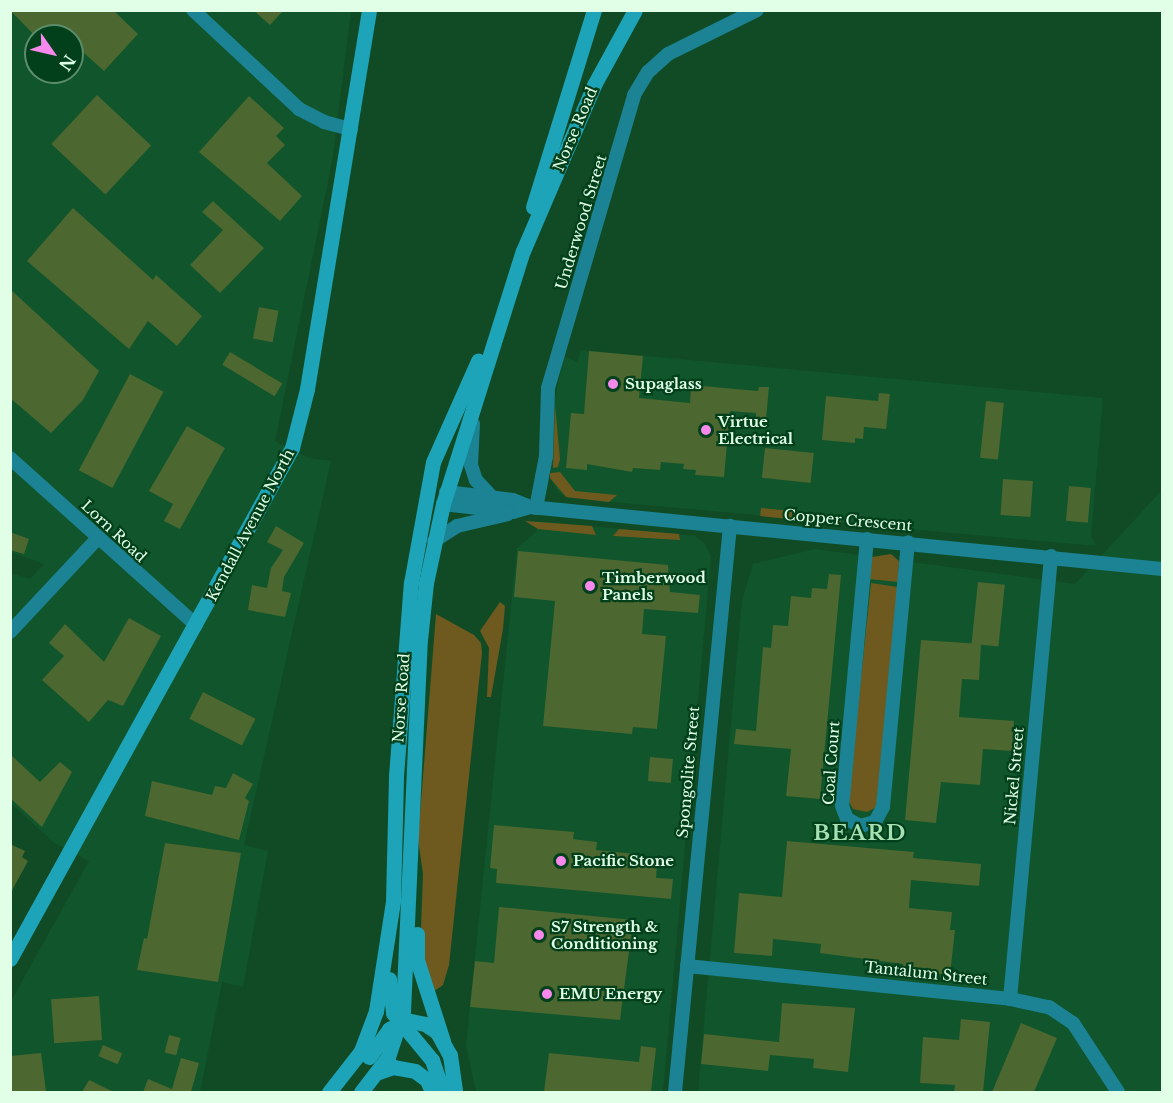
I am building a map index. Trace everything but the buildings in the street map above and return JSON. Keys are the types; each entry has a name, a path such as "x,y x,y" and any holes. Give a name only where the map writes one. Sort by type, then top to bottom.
{"main road":[{"name":"Kendall Avenue North","path":"10,959 278,477 300,421 351,129 369,10"},
{"name":"Norse Road","path":"523,251 594,10"},
{"name":"Norse Road","path":"362,1092 379,1072 399,1024 411,842 420,640 434,541 444,498 503,305 523,251 594,85 634,10"},
{"name":"Norse Road","path":"329,1092 356,1059 373,1022 393,901 406,628 433,462 503,305"},
{"path":"426,496 444,498"},
{"path":"411,842 419,876 417,960 442,1041 454,1068 455,1092"},
{"path":"393,901 388,994 399,1024 432,1060 442,1092"},
{"path":"336,1092 359,1072 384,1032 399,1024 411,1020 425,1024 442,1041"},
{"path":"379,1072 393,1067 415,1071 427,1080 432,1092"}],"street":[{"path":"193,10 299,109 324,122 351,129"},
{"name":"Underwood Street","path":"533,508 546,456 548,393 561,342 641,82 656,63 673,50 757,10"},
{"path":"477,389 470,458 476,480 493,498"},
{"name":"Lorn Road","path":"10,458 196,626"},
{"name":"Copper Crescent","path":"444,498 513,500 533,508"},
{"name":"Copper Crescent","path":"444,498 513,512 533,508 908,542 1162,569"},
{"path":"434,541 458,526 513,512"},
{"name":"Spongolite Street","path":"675,1092 730,526"},
{"path":"10,632 97,539"},
{"name":"Coal Court","path":"867,539 842,801 847,819 860,826 875,822 883,807 908,542"},
{"name":"Nickel Street","path":"1010,999 1051,556"},
{"name":"Tantalum Street","path":"687,966 1010,999 1049,1007 1073,1023 1118,1092"}],"shaded area":[{"path":"11,11 351,11 332,162 275,441 309,458 331,461 244,845 268,851 243,987 222,982 200,1092 11,1092 11,1001 89,861 53,842 11,803 11,573 30,579 44,564 11,552"},
{"path":"581,350 1103,398 1091,536 1096,546 569,498 558,492 550,478 554,402 564,356 577,362"},
{"path":"555,405 560,459 558,467 553,468"},
{"path":"560,472 575,491 617,495 609,502 566,497 550,478 550,473"},
{"path":"1162,490 1162,1092 698,1092 742,600 753,564 815,549 1075,584"},
{"path":"761,508 842,516 841,524 760,516"},
{"path":"525,521 592,526 596,535 538,529"},
{"path":"537,521 695,536 705,544 711,556 663,1092 476,1092 466,1045 517,548 537,531"},
{"path":"619,529 679,534 680,540 613,536"},
{"path":"891,554 899,561 898,582 869,579 872,557"},
{"path":"871,583 898,587 877,807 867,812 853,809 848,800"},
{"path":"500,602 505,606 503,629 491,697 487,697 489,648 480,631"},
{"path":"436,614 474,635 481,643 482,653 449,965 443,985 434,991 425,968 421,929 423,874 418,839"}],"place":[{"name":"Supaglass","path":"613,384"},
{"name":"Virtue Electrical","path":"706,430"},
{"name":"Timberwood Panels","path":"590,586"},
{"name":"Pacific Stone","path":"561,861"},
{"name":"S7 Strength & Conditioning","path":"539,935"},
{"name":"EMU Energy","path":"547,994"}],"district":[{"name":"BEARD","path":"860,833"}]}
